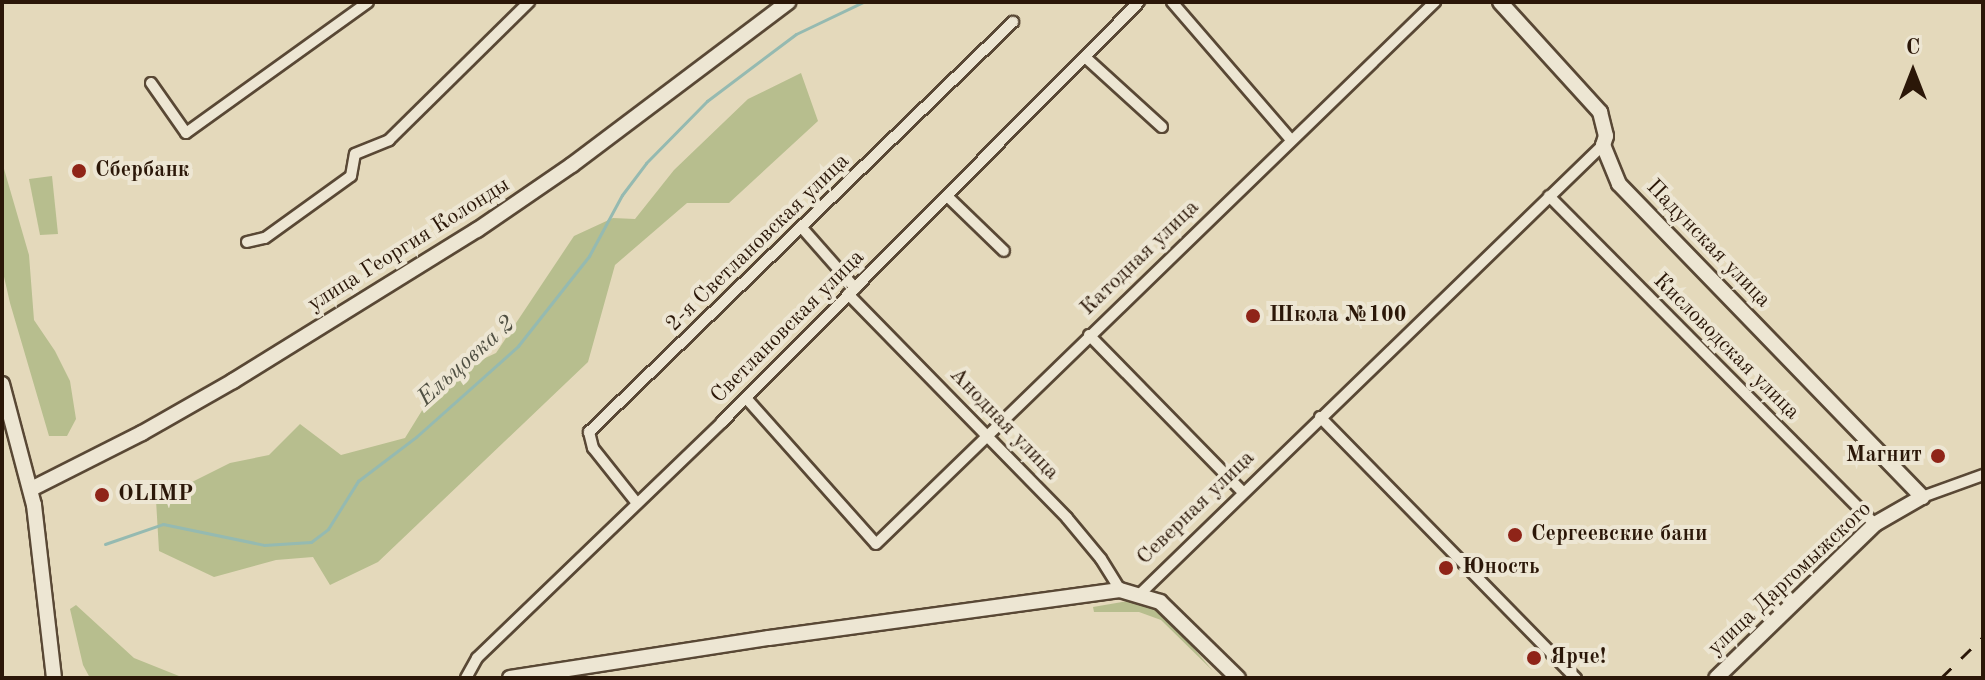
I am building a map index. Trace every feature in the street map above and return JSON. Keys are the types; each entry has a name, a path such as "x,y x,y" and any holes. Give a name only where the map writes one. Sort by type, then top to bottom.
{"main road":[{"name":"улица Георгия Колонды","path":"31,489 128,441 220,389 477,230 572,165 788,2"},
{"name":"Падунская улица","path":"1500,2 1600,112 1606,136 1603,145 1619,184 1922,497"},
{"path":"2,384 31,489 55,675"},
{"name":"улица Даргомыжского","path":"1716,678 1875,524 1922,497"},
{"name":"Северная улица","path":"510,678 769,638 1120,590 1141,593"},
{"path":"1141,593 1160,602 1181,619 1238,678"}],"street":[{"path":"151,83 186,133 368,2"},
{"path":"247,242 265,238 351,176 355,154 389,140 529,2"},
{"name":"Светлановская улица","path":"466,678 477,658 746,398 1139,2"},
{"path":"1172,2 1291,140"},
{"name":"Катодная улица","path":"746,398 876,544 1435,2"},
{"name":"2-я Светлановская улица","path":"636,502 593,448 589,432 803,229 1013,22"},
{"path":"1085,57 1162,127"},
{"name":"Северная улица","path":"1141,593 1603,145"},
{"path":"947,196 1004,251"},
{"name":"Кисловодская улица","path":"1549,196 1875,524"},
{"name":"Анодная улица","path":"803,229 852,291 1067,518 1101,559 1120,590"},
{"path":"1089,335 1243,492"},
{"path":"1320,417 1576,678"},
{"name":"улица Даргомыжского","path":"1922,497 1983,475"}],"green space":[{"path":"801,73 818,121 729,203 687,203 615,265 588,362 378,562 330,585 313,557 276,560 214,577 159,551 156,500 230,463 269,455 300,424 341,455 405,438 442,378 496,353 574,236 613,218 635,219 674,170 748,99"},
{"path":"2,162 29,255 34,320 70,381 76,419 67,436 49,436 10,303 2,268"},
{"path":"52,176 58,234 40,235 29,179"},
{"path":"1128,601 1145,605 1166,616 1213,671 1161,620 1139,612 1094,612 1093,607"},
{"path":"76,605 134,658 184,678 90,678 83,665 70,609"}],"waterway":[{"name":"Ельцовка 2","path":"105,544 163,524 264,545 311,542 328,529 358,481 416,437 518,346 589,256 622,195 646,163 707,101 796,34 863,2"}],"railway":[{"path":"1941,678 1983,637"}],"place":[{"name":"Сбербанк","path":"79,171"},
{"name":"Школа №100","path":"1253,316"},
{"name":"Магнит","path":"1938,456"},
{"name":"OLIMP","path":"102,495"},
{"name":"Сергеевские бани","path":"1515,535"},
{"name":"Юность","path":"1446,568"},
{"name":"Ярче!","path":"1534,658"}]}
